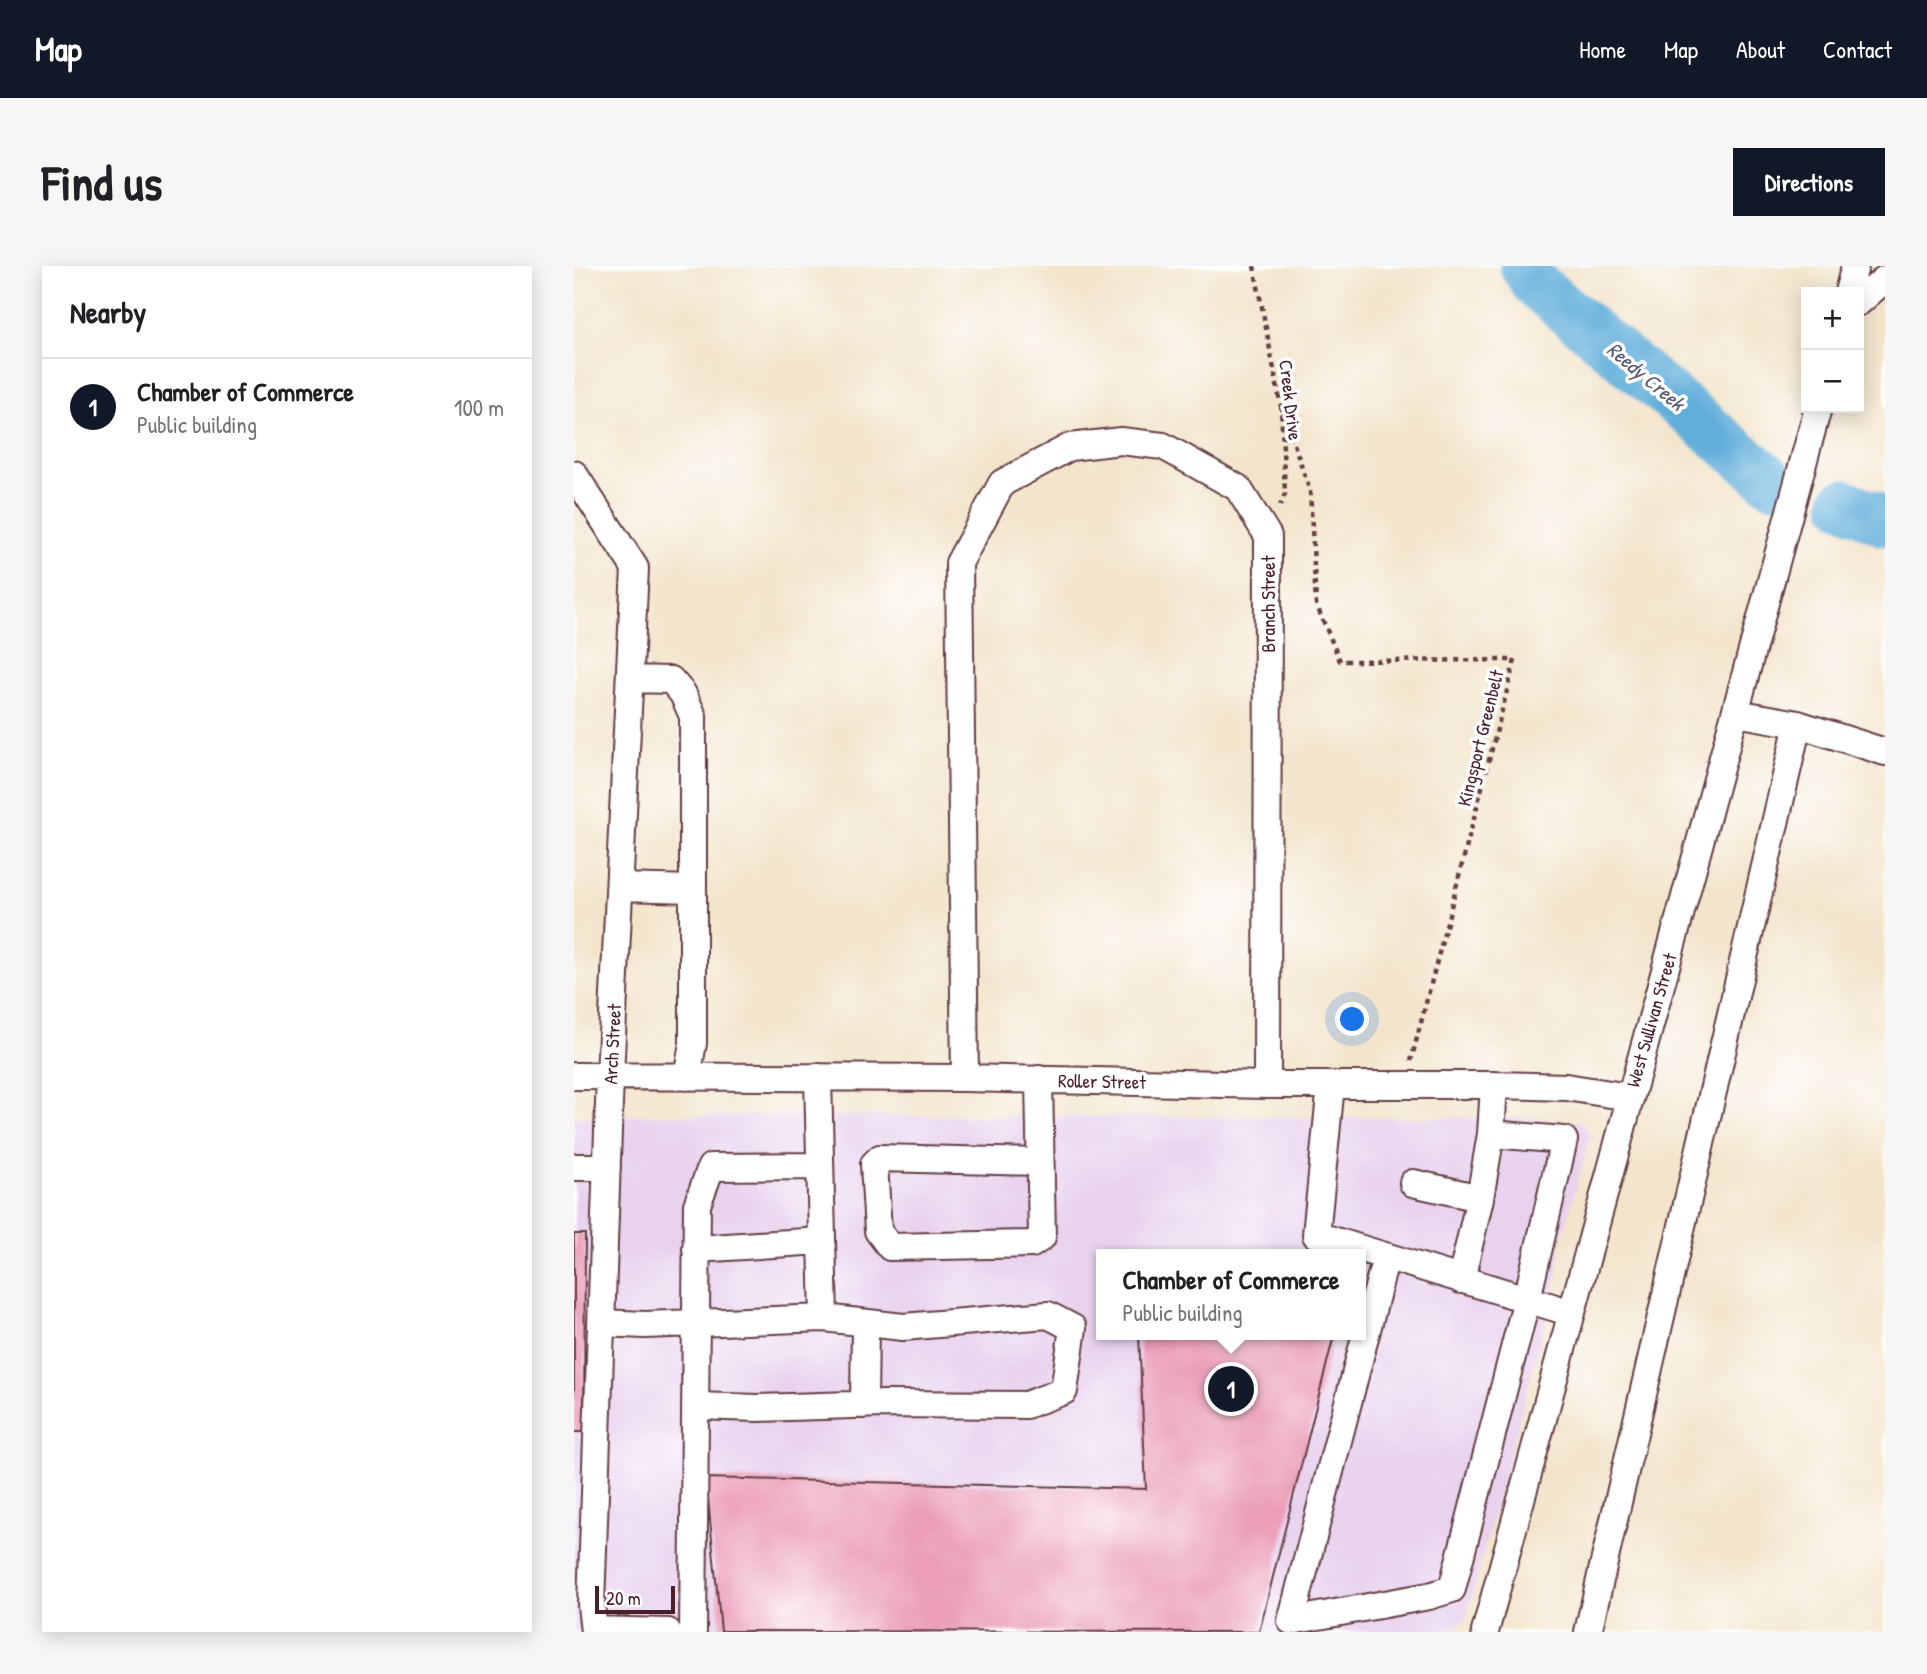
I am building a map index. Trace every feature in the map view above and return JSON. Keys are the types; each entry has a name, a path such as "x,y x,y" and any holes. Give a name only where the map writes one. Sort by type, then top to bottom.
{"street":[{"path":"1850,287 1855,266"},
{"path":"1864,298 1885,279"},
{"name":"West Sullivan Street","path":"1485,1632 1817,413"},
{"name":"Branch Street","path":"965,1078 959,563 1002,484 1070,447 1122,441 1163,446 1238,488 1268,536 1267,1085"},
{"name":"Arch Street","path":"574,474 635,568 610,1076 601,1323 585,1474 594,1631"},
{"path":"630,679 671,680 683,694 693,716 693,1043 687,1077"},
{"path":"1736,713 1798,724 1885,752"},
{"path":"1588,1632 1798,724"},
{"path":"620,887 693,889"},
{"name":"Roller Street","path":"574,1076 965,1078 1267,1085 1494,1085 1566,1087 1629,1097"},
{"path":"818,1077 824,1318"},
{"path":"1039,1079 1042,1237 1032,1244 890,1247 878,1231 874,1164 880,1158 1040,1162"},
{"path":"1331,1085 1316,1235 1361,1249"},
{"path":"1461,1280 1480,1198 1491,1134 1494,1085"},
{"path":"1364,1340 1291,1621 1303,1626 1377,1606 1429,1597 1452,1589 1527,1299 1564,1140 1491,1134"},
{"path":"693,1632 697,1205 711,1167 820,1166"},
{"path":"574,1167 607,1167"},
{"path":"1413,1182 1480,1198"},
{"path":"696,1249 821,1241"},
{"path":"1366,1251 1572,1313"},
{"path":"1366,1334 1386,1257"},
{"path":"601,1323 645,1325 824,1318 903,1327 1048,1315 1073,1328 1064,1391 1026,1405 758,1408 695,1405"},
{"path":"864,1405 865,1323"},
{"path":"594,1631 668,1632"}],"path":[{"name":"Creek Drive","path":"1254,266 1281,406 1285,494 1268,536"},
{"name":"Kingsport Greenbelt","path":"1281,406 1310,491 1316,604 1340,661 1515,660 1405,1084"}],"shaded area":[{"path":"574,1117 1529,1118 1582,1122 1590,1136 1560,1246 1558,1274 1466,1619 1456,1628 1438,1632 574,1632"}],"building":[{"path":"574,1234 585,1234 584,1432 574,1432"},
{"path":"1139,1340 1333,1340 1259,1632 721,1631 706,1478 1146,1489"}],"waterway":[{"name":"Reedy Creek","path":"1524,266 1536,285 1773,482"},
{"name":"Reedy Creek","path":"1844,503 1885,522"}],"place":[{"name":"Chamber of Commerce","path":"1231,1389"}]}
